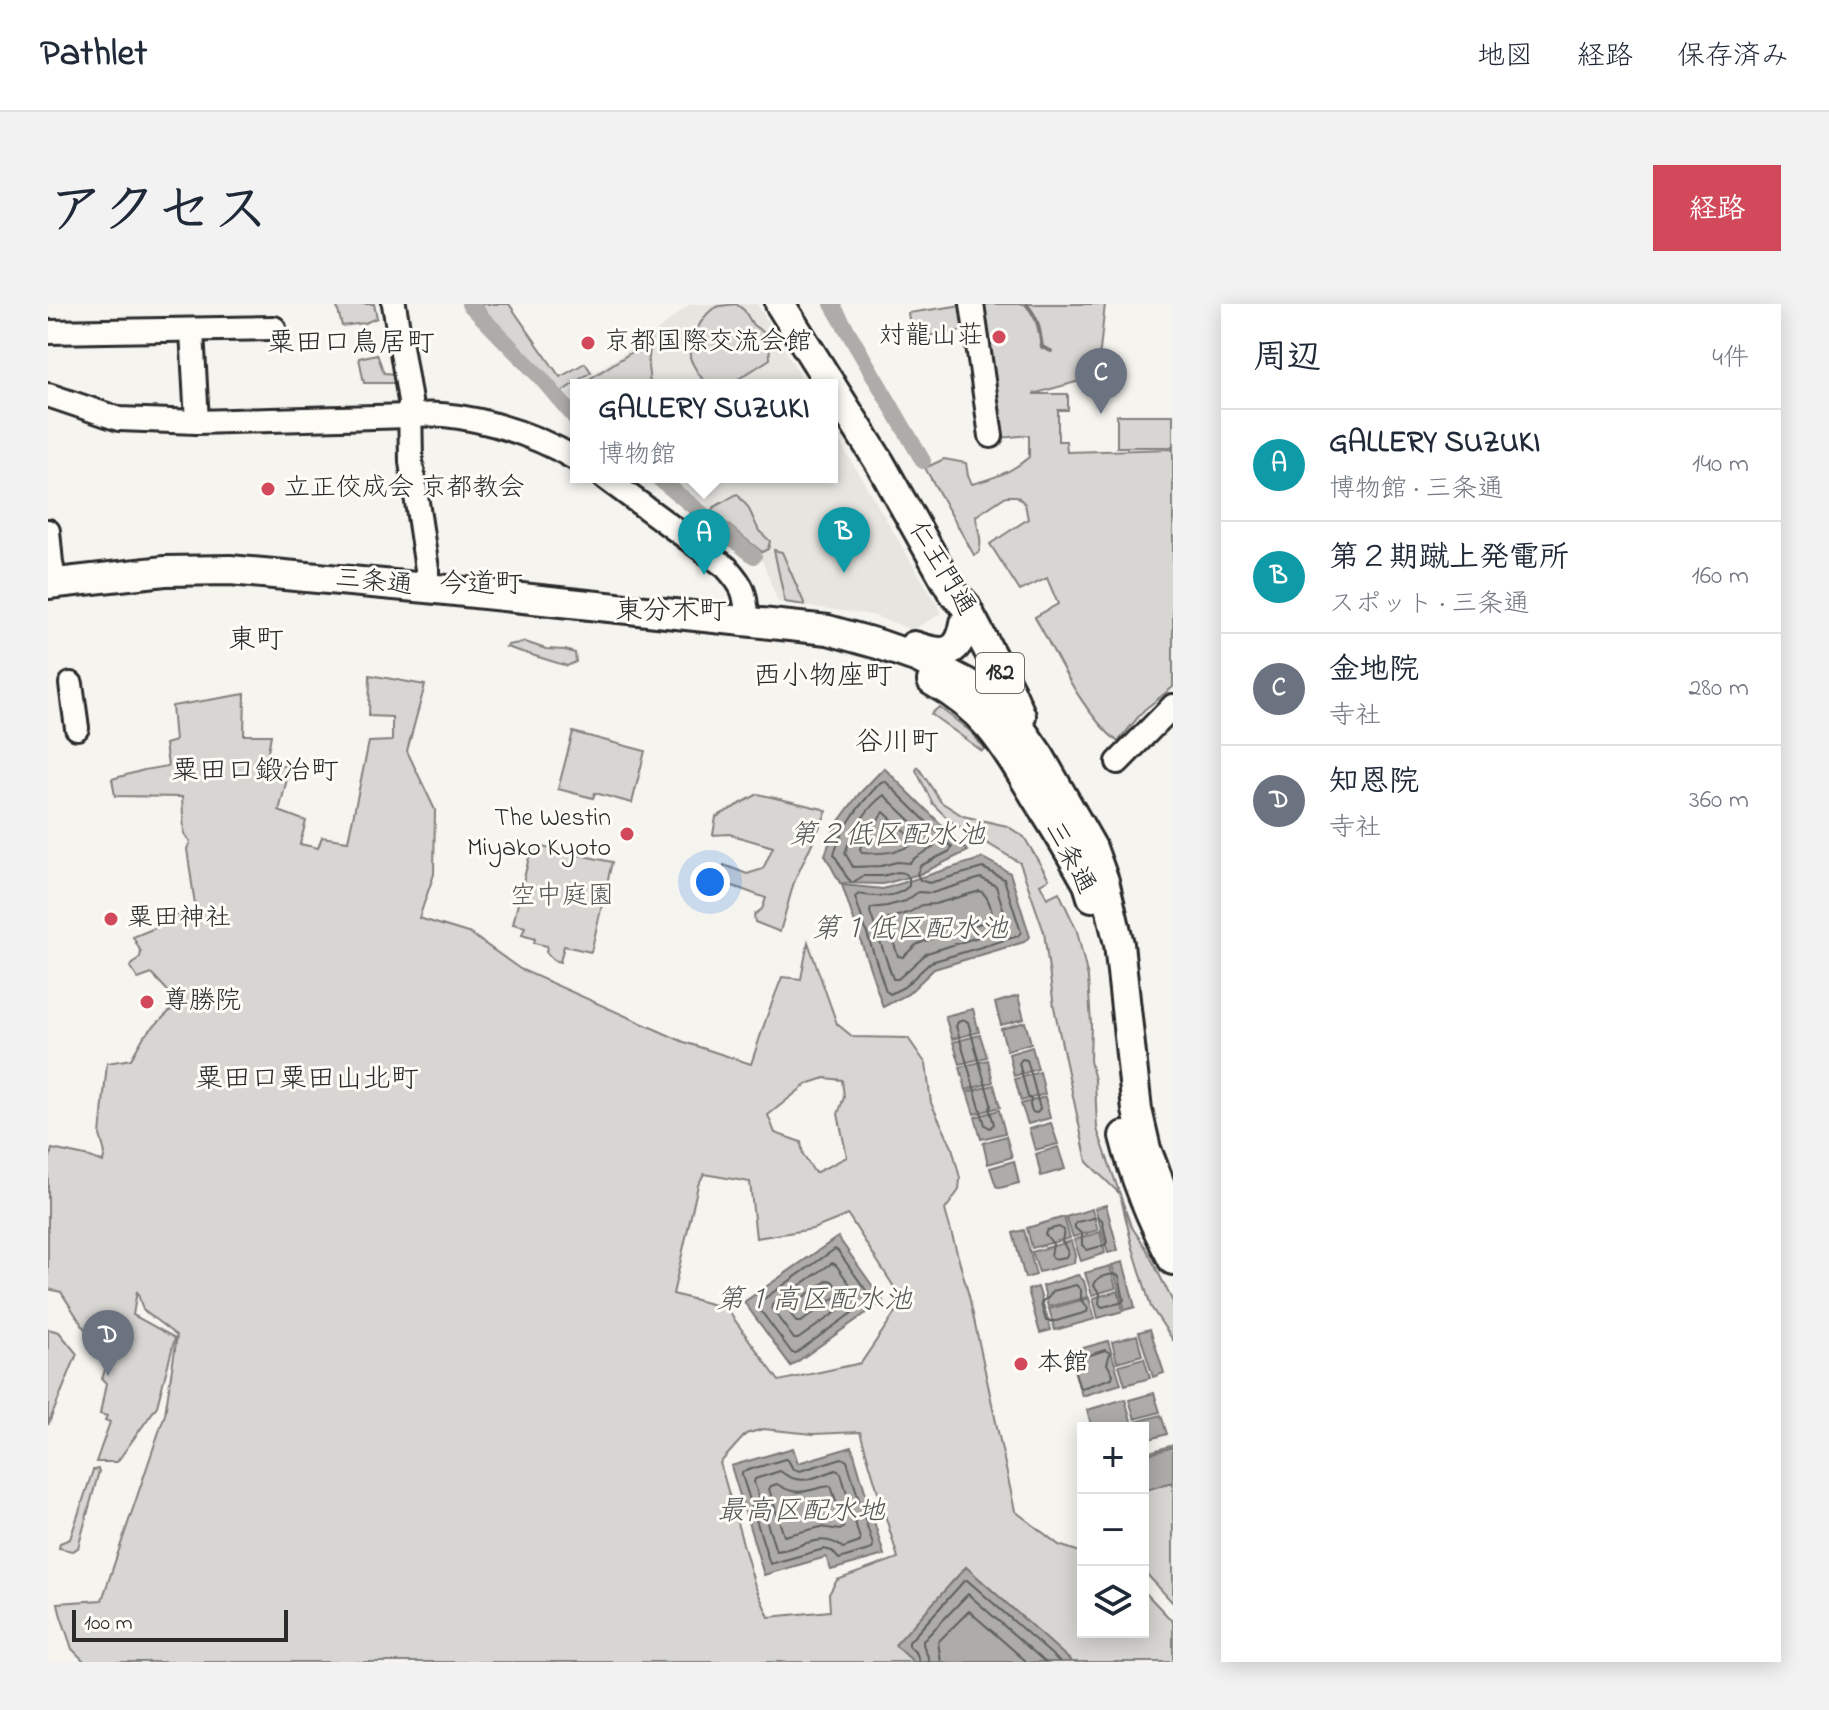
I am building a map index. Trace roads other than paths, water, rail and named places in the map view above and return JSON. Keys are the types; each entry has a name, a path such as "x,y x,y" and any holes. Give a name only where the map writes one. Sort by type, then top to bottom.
{"main road":[{"name":"仁王門通","path":"780,304 827,379"},
{"name":"仁王門通","path":"838,397 880,463 953,593 964,604 1010,691 1040,757"},
{"name":"三条通","path":"52,584 199,569 261,572 828,630 918,658 990,695 1004,705 1040,757 1092,848 1104,881 1119,944 1137,1110 1146,1149 1173,1218"},
{"name":"182","path":"953,593 1004,705"},
{"path":"748,623 784,621 843,626 938,653 949,651 959,643 965,623"},
{"name":"三条通","path":"748,623 927,678 983,718 1003,743 1088,884 1107,962 1116,1086 1123,1132 1144,1202 1173,1260"},
{"path":"1004,705 1030,764 1079,849 1088,884"}],"street":[{"path":"394,304 410,401 411,462 427,588"},
{"path":"972,304 991,436"},
{"path":"48,332 274,328"},
{"path":"192,331 197,422"},
{"path":"48,395 119,419 197,422 421,414 455,417 544,441 570,456"},
{"path":"612,483 726,567 744,591 748,623"},
{"path":"48,531 52,584"},
{"path":"71,684 77,728"},
{"path":"1118,762 1173,706"}],"water":[{"name":"第２低区配水池","path":"884,768 968,851 920,874 883,884 840,883 825,855 836,825"},
{"name":"第１低区配水池","path":"983,858 1010,873 1030,937 1024,942 934,969 908,994 883,1007 842,885 883,889"},
{"path":"1018,996 1024,1019 1001,1025 995,1003"},
{"path":"973,1009 979,1032 952,1039 945,1016"},
{"path":"1025,1022 1031,1043 1007,1050 1001,1029"},
{"path":"980,1035 987,1057 960,1064 953,1042"},
{"path":"1032,1047 1038,1069 1014,1076 1009,1054"},
{"path":"988,1060 993,1082 966,1090 960,1067"},
{"path":"1040,1072 1045,1094 1021,1101 1015,1079"},
{"path":"994,1085 1000,1107 974,1114 967,1092"},
{"path":"1045,1097 1050,1118 1028,1124 1021,1104"},
{"path":"999,1110 1005,1133 981,1139 975,1117"},
{"path":"1051,1123 1058,1144 1035,1150 1029,1129"},
{"path":"1006,1136 1012,1157 988,1164 983,1143"},
{"path":"1058,1147 1065,1169 1041,1176 1036,1154"},
{"path":"1014,1161 1019,1183 1000,1188 996,1186 990,1168"},
{"path":"1106,1205 1118,1250 1108,1253 1095,1208"},
{"path":"1092,1209 1098,1230 1073,1237 1066,1217"},
{"path":"1064,1217 1070,1238 1032,1248 1027,1228"},
{"path":"1024,1230 1036,1275 1025,1278 1013,1233"},
{"path":"1100,1232 1105,1253 1081,1261 1074,1240"},
{"name":"第１高区配水池","path":"838,1237 883,1301 791,1366 744,1302"},
{"path":"1071,1241 1074,1263 1039,1272 1032,1252"},
{"path":"1123,1262 1135,1307 1125,1310 1112,1265"},
{"path":"1110,1266 1116,1288 1092,1295 1085,1273"},
{"path":"1078,1275 1084,1281 1088,1297 1048,1307 1043,1286"},
{"path":"1038,1287 1051,1330 1040,1333 1028,1290"},
{"path":"1118,1291 1123,1311 1098,1318 1093,1298"},
{"path":"1089,1298 1095,1319 1055,1330 1049,1309"},
{"path":"1150,1329 1164,1373 1153,1377 1139,1332"},
{"path":"1137,1335 1142,1355 1117,1362 1112,1342"},
{"path":"1108,1341 1121,1384 1082,1396 1069,1352"},
{"path":"1144,1358 1150,1378 1125,1385 1119,1365"},
{"path":"1154,1393 1160,1412 1135,1419 1129,1400"},
{"path":"1125,1399 1131,1422 1090,1422 1087,1410"},
{"path":"1161,1415 1167,1434 1149,1439 1149,1422 1136,1422"},
{"name":"最高区配水地","path":"852,1447 884,1555 831,1570 826,1557 764,1575 731,1466 793,1448 798,1463"},
{"path":"1173,1447 1173,1482 1149,1489 1149,1454"},
{"path":"966,1567 1072,1662 914,1662 895,1645"}],"waterway":[{"path":"469,304 570,412"},
{"path":"832,304 923,461"},
{"path":"1026,304 1036,319 1042,347 1051,351"},
{"path":"664,483 754,556"}],"place":[{"name":"対龍山荘","path":"999,337"},
{"name":"京都国際交流会館","path":"588,343"},
{"name":"金地院","path":"1101,414"},
{"name":"立正佼成会 京都教会","path":"268,489"},
{"name":"第２期蹴上発電所","path":"844,573"},
{"name":"GALLERY SUZUKI","path":"704,575"},
{"name":"The Westin Miyako Kyoto","path":"627,834"},
{"name":"粟田神社","path":"111,919"},
{"name":"尊勝院","path":"147,1002"},
{"name":"本館","path":"1021,1364"},
{"name":"知恩院","path":"108,1376"}],"district":[{"name":"粟田口鳥居町","path":"351,344"},
{"name":"今道町","path":"481,585"},
{"name":"東分木町","path":"671,612"},
{"name":"東町","path":"256,641"},
{"name":"西小物座町","path":"823,677"},
{"name":"谷川町","path":"897,743"},
{"name":"粟田口鍛冶町","path":"255,772"},
{"name":"粟田口粟田山北町","path":"307,1080"}],"park label":[{"name":"空中庭園","path":"562,897"}]}
